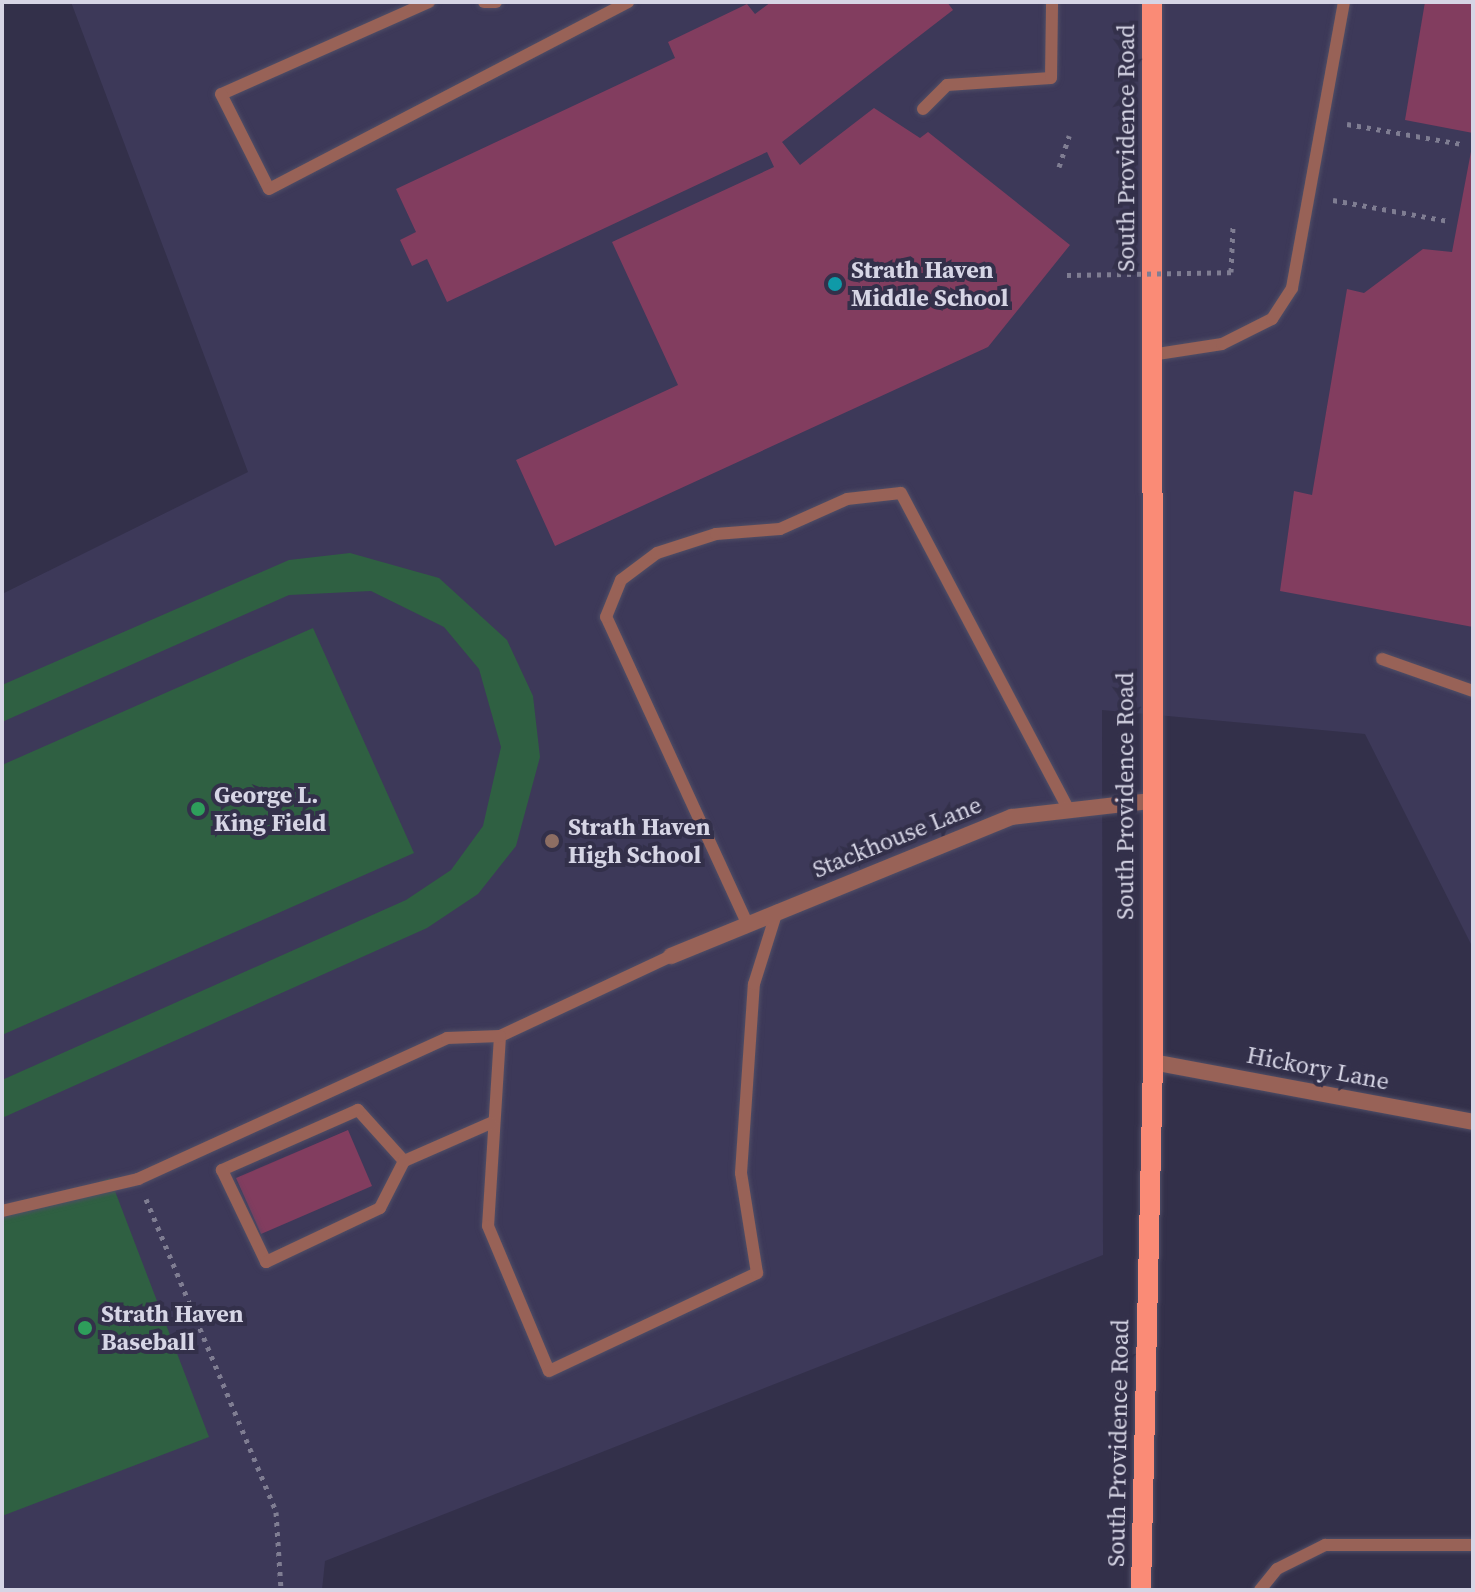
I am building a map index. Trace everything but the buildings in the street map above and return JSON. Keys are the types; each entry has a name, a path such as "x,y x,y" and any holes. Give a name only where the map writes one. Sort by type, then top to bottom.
{"main road":[{"name":"South Providence Road","path":"1141,1590 1153,1062 1150,801 1152,2"}],"street":[{"name":"Stackhouse Lane","path":"671,956 1012,817 1150,801"},
{"name":"Hickory Lane","path":"1153,1062 1473,1122"}],"lane":[{"path":"429,2 221,94 269,189 628,2"},
{"path":"484,2 496,2"},
{"path":"923,109 947,85 1051,78 1052,2"},
{"path":"1151,355 1222,344 1272,319 1292,288 1344,2"},
{"path":"747,923 606,617 621,580 657,553 716,534 780,529 847,499 901,493 1068,809"},
{"path":"1382,659 1473,691"},
{"path":"500,1036 491,1123 488,1226 549,1371 757,1273 741,1173 754,984 777,911"},
{"path":"2,1211 138,1179 447,1038 500,1036 671,956"},
{"path":"404,1161 358,1110 222,1170 266,1262 380,1208 404,1161 491,1123"},
{"path":"1260,1590 1277,1569 1325,1545 1473,1545"}],"path":[{"path":"1347,124 1462,144"},
{"path":"1059,167 1069,136"},
{"path":"1333,200 1449,221"},
{"path":"1067,275 1231,272 1233,226"},
{"path":"138,1179 276,1512 281,1590"}],"shaded area":[{"name":"Strath Haven High School","path":"71,2 1473,2 1473,948 1365,734 1102,710 1103,1255 325,1561 322,1590 2,1590 2,594 248,472"}],"green space":[{"path":"350,553 439,578 507,640 533,696 540,757 516,846 478,894 427,928 2,1118 2,1080 406,900 451,870 483,826 501,747 479,669 444,627 371,591 289,595 2,722 2,685 289,560"},
{"name":"George L. King Field","path":"313,628 414,853 2,1035 2,765"},
{"name":"Strath Haven Baseball","path":"110,1178 209,1437 2,1516 2,1218"}],"place":[{"name":"Strath Haven Middle School","path":"835,284"},
{"name":"George L. King Field","path":"198,809"},
{"name":"Strath Haven High School","path":"552,841"},
{"name":"Strath Haven Baseball","path":"85,1328"}]}
